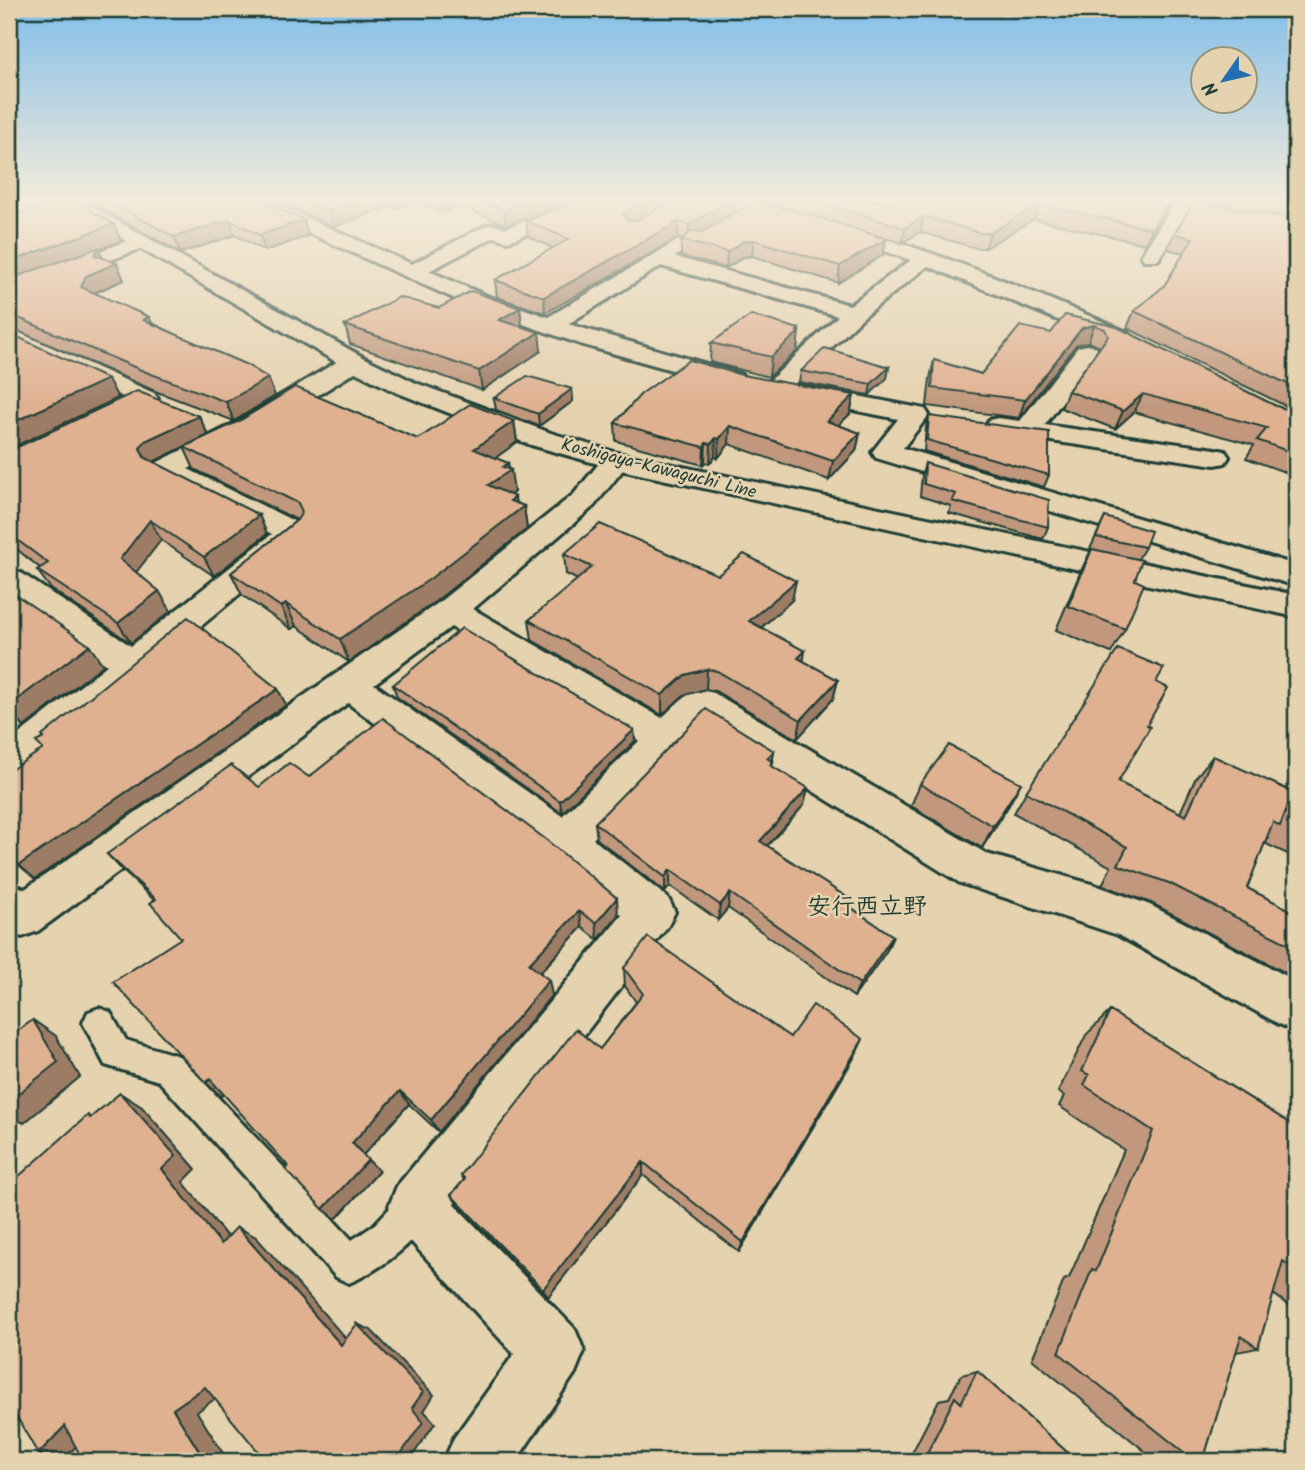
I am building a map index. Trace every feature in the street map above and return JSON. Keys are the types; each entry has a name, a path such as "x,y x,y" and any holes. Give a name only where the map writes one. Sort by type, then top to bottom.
{"street":[{"path":"9,292 68,270"},
{"name":"Koshigaya-Kawaguchi Line","path":"190,270 354,362 407,388 541,439 616,461 1296,606"},
{"path":"411,270 479,301 601,343 741,382 944,419"},
{"path":"550,326 642,270"},
{"path":"697,270 854,313"},
{"path":"776,388 854,313 911,270"},
{"path":"956,270 993,282 1144,347"},
{"path":"9,335 171,408"},
{"path":"1027,430 1087,352"},
{"path":"9,764 293,533 166,469 223,429 354,362"},
{"path":"120,410 145,398"},
{"path":"916,415 886,452 1296,576"},
{"path":"971,422 1215,457"},
{"path":"9,903 22,917 450,611 583,500 616,461"},
{"path":"9,581 130,663"},
{"path":"450,611 667,738"},
{"path":"346,683 564,841 652,912 417,1206 553,1351 477,1461"},
{"path":"564,841 701,704 975,870 1095,905 1134,920 1296,1007"}],"lane":[{"path":"99,1023 116,1054 168,1067 349,1264 386,1238 417,1206"},
{"path":"9,1440 20,1461"}],"building":[{"path":"36,270 101,270 86,276 81,287 149,317 143,320 247,365 268,378 226,402 146,372 9,314 9,279"},
{"path":"514,270 593,270 544,297 495,280"},
{"path":"1174,270 1296,270 1296,388 1134,311 1164,286"},
{"path":"471,291 520,308 499,320 539,332 479,371 345,325 399,297 439,308"},
{"path":"751,315 799,329 799,332 771,357 711,343"},
{"path":"1065,315 1117,327 1276,406 1296,412 1296,454 1257,440 1267,428 1143,394 1123,411 1068,391 1108,336 1105,329 1094,325 1082,328 1025,400 932,388 934,360 981,374 1020,326 1051,333"},
{"path":"9,333 108,379 9,424"},
{"path":"825,348 889,367 871,384 801,371"},
{"path":"689,360 742,375 854,395 827,421 860,433 833,461 730,426 719,439 716,438 711,444 706,443 704,447 615,423 641,394"},
{"path":"527,376 572,389 538,414 494,398"},
{"path":"295,387 418,439 470,404 514,421 474,449 508,463 503,467 511,470 488,485 515,497 510,501 524,506 430,579 340,639 286,604 281,607 231,573 297,520 302,512 298,503 184,447 239,421"},
{"path":"137,391 199,416 145,441 140,448 144,457 259,515 204,557 150,520 120,559 159,591 118,623 37,570 48,563 9,534 9,451"},
{"path":"929,416 1049,432 1049,475 927,440"},
{"path":"925,463 1049,500 1048,527 952,501 956,494 924,484"},
{"path":"1105,517 1151,531 1145,547 1096,537"},
{"path":"600,524 718,575 744,554 796,581 749,621 805,651 798,658 838,680 801,720 717,671 707,669 685,675 662,695 529,620 592,567 564,554"},
{"path":"1092,549 1142,560 1135,580 1144,584 1125,629 1068,606"},
{"path":"9,590 89,645 9,706"},
{"path":"188,617 278,689 19,865 9,853 9,771 43,749 36,742 44,738 42,736"},
{"path":"462,628 634,730 560,801 393,685"},
{"path":"1118,649 1164,668 1156,682 1168,688 1147,725 1150,727 1118,782 1186,816 1213,756 1293,792 1280,826 1273,822 1247,888 1296,913 1296,948 1169,883 1118,865 1127,847 1026,792"},
{"path":"706,709 774,751 767,758 773,762 770,765 808,788 760,841 851,900 847,905 893,936 860,984 730,893 720,905 670,870 665,877 595,823"},
{"path":"383,718 544,838 617,898 596,923 579,911 529,964 549,980 431,1120 400,1091 352,1143 368,1160 323,1209 285,1169 288,1166 210,1079 206,1083 113,982 181,938 150,903 156,899 107,854 231,765 259,787 289,763 309,777"},
{"path":"949,745 1021,783 993,826 920,784"},
{"path":"1296,796 1296,828 1287,823"},
{"path":"648,937 790,1037 813,1005 863,1039 743,1242 643,1162 543,1289 451,1195 465,1179 461,1175 576,1029 600,1049 643,994 624,968"},
{"path":"1110,1011 1296,1127 1296,1270 1283,1261 1258,1348 1241,1336 1203,1461 1195,1461 1059,1353 1092,1269 1096,1271 1153,1131 1084,1085 1089,1075 1082,1071"},
{"path":"33,1020 58,1062 9,1101 9,1037"},
{"path":"120,1093 176,1156 162,1169 221,1244 237,1227 341,1345 357,1324 423,1392 412,1408 423,1422 396,1461 266,1461 205,1387 173,1409 205,1461 83,1461 65,1426 38,1454 9,1403 9,1185 88,1115 90,1118"},
{"path":"977,1371 1077,1461 923,1461 955,1397 961,1403"}],"district":[{"name":"安行西立野","path":"867,906"}]}
